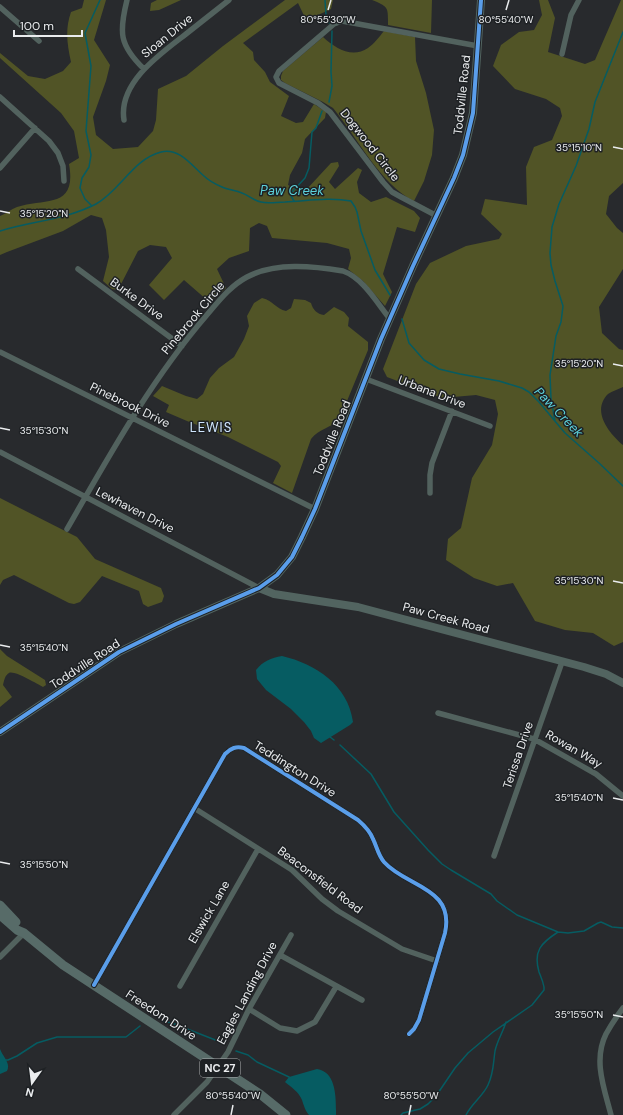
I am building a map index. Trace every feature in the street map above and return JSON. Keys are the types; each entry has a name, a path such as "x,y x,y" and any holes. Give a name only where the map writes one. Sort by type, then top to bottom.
{"main road":[{"name":"Freedom Drive","path":"0,905 21,927 24,933"},
{"name":"Freedom Drive","path":"0,915 52,957 260,1094 286,1115"}],"street":[{"path":"127,0 122,22 123,38 131,55 144,69"},
{"name":"Sloan Drive","path":"124,120 123,113 126,100 135,81 144,69 162,52 230,0"},
{"name":"Toddville Road","path":"0,732 119,652 176,624 259,588 277,575 292,557 314,509 390,319 454,178 466,146 473,113 481,0"},
{"path":"562,54 571,15 579,0"},
{"path":"0,7 39,41"},
{"name":"Dogwood Circle","path":"436,216 392,192 330,112 318,103 279,83 276,77 279,70 325,31 334,24 342,21 478,46"},
{"path":"0,97 49,141 58,153 63,166 64,181"},
{"path":"0,168 35,128"},
{"name":"Pinebrook Circle","path":"67,529 133,418 161,375 182,346 218,302 232,288 248,276 281,268 330,269 348,273 356,278 368,291 390,319"},
{"name":"Burke Drive","path":"78,269 182,346"},
{"name":"Pinebrook Drive","path":"0,352 314,509"},
{"name":"Urbana Drive","path":"366,378 490,426"},
{"path":"430,493 432,463 452,411"},
{"name":"Lewhaven Drive","path":"0,452 259,588"},
{"name":"Paw Creek Road","path":"259,588 274,594 358,608 606,674 623,683"},
{"name":"Terissa Drive","path":"494,856 562,662"},
{"name":"Rowan Way","path":"438,713 534,739 596,774 623,796"},
{"name":"Teddington Drive","path":"94,985 225,754 231,749 239,747 244,748 358,820 370,834 384,861 392,868 431,892 442,905 446,914 446,928 419,1020 409,1034"},
{"name":"Beaconsfield Road","path":"194,808 297,874 322,899 338,911 402,949 437,961"},
{"name":"Elswick Lane","path":"180,986 258,849"},
{"path":"0,957 24,933"},
{"name":"Eagles Landing Drive","path":"174,1115 207,1082 230,1049 248,1010 291,935"},
{"path":"280,955 362,1000"},
{"path":"248,1010 280,1028 298,1031 315,1022 336,987"},
{"path":"611,1115 601,1076 599,1057 606,1034 623,1008"}],"green space":[{"path":"84,0 106,0 94,40 110,65 93,117 96,135 113,149 138,147 153,131 156,120 158,89 186,76 223,46 285,0 333,0 331,9 316,16 308,24 298,3 243,43 253,52 254,60 265,72 270,82 289,96 281,116 296,123 303,122 314,104 326,112 325,118 305,139 302,153 290,175 288,185 300,191 306,190 331,163 338,162 339,166 329,182 335,189 358,168 362,170 357,182 359,193 371,202 386,197 414,211 420,218 415,232 397,227 383,274 392,292 385,306 363,281 348,269 351,258 349,249 327,243 272,238 267,226 259,223 250,228 249,251 229,258 217,269 226,288 215,298 207,300 184,280 164,300 149,285 172,258 166,247 150,245 138,251 118,290 112,289 103,281 109,257 106,230 102,218 91,215 63,231 0,255 0,216 17,207 57,199 64,195 68,188 70,178 69,164 79,158 74,131 61,113 0,58 0,53 28,76 45,79 63,71 71,62 67,37 69,18 71,12 82,8"},
{"path":"157,0 181,0 159,10 150,11 151,3"},
{"path":"372,0 432,0 431,33 388,25 388,14 385,6"},
{"path":"539,0 548,0 555,18 548,52 585,64 595,60 621,0 623,0 623,183 609,196 606,214 623,233 623,269 599,307 602,333 619,349 623,350 623,387 608,394 601,407 604,421 608,428 623,445 623,642 614,646 593,633 565,630 535,621 513,583 497,586 474,578 446,560 448,539 461,528 472,478 492,445 498,414 495,400 476,395 442,398 387,377 383,369 416,284 430,263 466,246 499,239 502,234 481,214 485,199 527,205 526,167 534,147 552,140 562,116 560,108 546,99 515,89 493,66 501,45 519,32 534,30 542,15"},
{"path":"384,31 415,37 416,61 426,93 434,130 432,155 424,181 414,201 402,194 380,172 333,108 281,80 283,71 323,37 344,51 356,52 368,48"},
{"path":"262,298 286,311 291,308 294,299 305,300 311,303 313,308 319,314 324,315 334,307 344,312 349,318 348,326 368,342 368,350 340,418 314,435 311,439 292,493 273,483 281,466 278,462 228,437 166,412 169,405 153,396 162,386 197,399 203,394 210,378 219,368 234,357 249,326 247,316 254,303"},
{"path":"0,498 77,537 95,559 161,588 164,596 162,602 148,607 143,604 139,591 102,576 80,602 74,604 69,603 14,575 3,580 0,585"},
{"path":"0,649 7,656 45,680 46,685 43,687 20,675 9,673 3,685 12,697 0,707"}],"water":[{"path":"282,656 307,664 328,678 345,697 353,722 321,743 314,738 304,722 291,709 266,690 257,679 256,670 261,664"},
{"path":"0,1049 6,1060 8,1068 7,1071 0,1074"},
{"path":"317,1069 324,1071 332,1081 336,1101 336,1115 309,1115 299,1095 285,1082 289,1077"}],"waterway":[{"path":"91,205 85,199 80,188 82,178 89,167 91,155 86,131 91,66 85,33 100,0"},
{"path":"325,0 326,15 329,23"},
{"path":"329,102 332,86 332,31"},
{"path":"555,421 551,399 550,375 556,336 561,322 563,306 551,265 550,253 552,227 559,204 576,166 589,129 595,102 623,32"},
{"path":"294,201 291,196 292,192 305,178 309,168 312,132 316,128 322,111"},
{"name":"Paw Creek","path":"0,231 72,214 96,204 105,198 142,161 161,152 168,151 174,152 185,158 206,178 215,184 242,193 264,203 326,199 351,201 357,212 361,231 375,270 390,295"},
{"name":"Paw Creek","path":"402,319 409,343 424,360 439,369 499,381 522,388 529,392 565,433 623,486"},
{"path":"330,737 334,740"},
{"path":"340,745 371,774 394,812 442,864 491,894 497,901 517,915 558,932 568,933 584,931 601,922 612,927 623,928"},
{"path":"401,1115 403,1113 420,1109 428,1104 436,1096 455,1068 468,1053 493,1032 532,1005 544,990 537,965 538,953 543,944 558,932"},
{"path":"162,1021 172,1023 223,1043"},
{"path":"466,1115 488,1085 492,1072 496,1047 506,1022"},
{"path":"6,1060 17,1056 37,1043 57,1037 126,1037 140,1026"},
{"path":"236,1051 248,1055 257,1062 289,1077"}],"cycle path":[{"path":"0,732 119,652 176,624 259,588 277,575 292,557 315,509 381,339 463,155 473,113 481,0"},
{"path":"94,985 225,754 229,750 241,747 358,820 370,834 384,862 393,870 436,897 443,906 446,918 445,933 419,1020 409,1034"}],"district":[{"name":"LEWIS","path":"211,427"}]}
